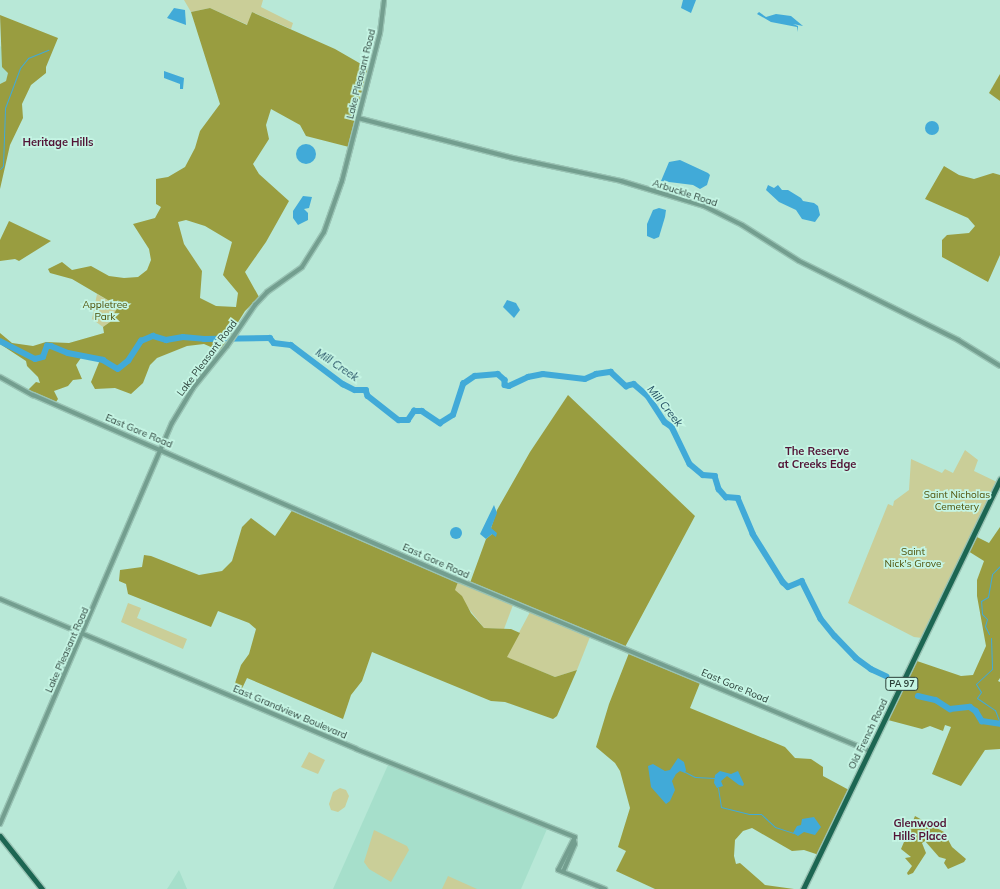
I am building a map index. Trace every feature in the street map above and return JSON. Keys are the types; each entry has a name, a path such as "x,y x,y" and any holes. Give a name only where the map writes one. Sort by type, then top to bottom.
{"main road":[{"name":"Old French Road","path":"803,889 1000,479"},
{"path":"0,836 42,889"}],"street":[{"name":"Lake Pleasant Road","path":"0,824 84,634 160,449 189,393 234,337 261,298 302,267 318,244 330,219 342,181 380,33 384,0"},
{"name":"Arbuckle Road","path":"358,118 502,156 621,181 704,206 742,226 799,261 950,336 1000,366"},
{"name":"East Gore Road","path":"0,377 33,395 466,583 870,751"},
{"name":"East Grandview Boulevard","path":"0,599 574,839 575,844 561,871 605,889"}],"shaded area":[{"path":"210,8 247,25 252,12 335,49 368,68 349,147 306,136 300,125 271,109 266,125 269,139 253,164 259,174 289,201 266,242 245,272 259,297 245,311 220,351 204,344 187,346 157,358 150,365 143,383 131,394 115,388 95,389 91,382 100,360 83,355 76,365 82,379 73,380 68,386 54,391 58,399 56,402 28,390 36,382 40,383 38,377 27,366 26,361 0,344 0,333 12,343 33,346 46,342 69,343 104,333 103,327 110,322 118,306 72,279 50,273 48,269 62,262 72,270 91,266 109,276 124,278 138,277 147,270 151,260 149,249 133,224 155,218 161,207 156,204 156,179 168,177 185,167 195,148 200,131 220,104 191,12","holes":["186,220 205,226 232,242 223,275 238,293 236,307 216,306 200,298 202,271 184,244 178,222"]},
{"path":"0,15 58,38 46,67 46,73 31,85 22,104 23,118 10,145 0,189 0,84 6,81 8,73 2,67"},
{"path":"0,46 3,48 9,72 6,81 0,84"},
{"path":"1000,74 1000,101 989,93"},
{"path":"944,166 959,175 974,179 993,173 1000,175 1000,255 988,282 942,257 942,240 947,235 969,233 975,226 968,218 925,199"},
{"path":"9,221 51,241 19,261 15,259 0,261 0,240"},
{"path":"568,395 695,516 625,647 470,583 486,539 492,534 491,528 497,510 530,452"},
{"path":"293,509 458,582 455,590 462,596 471,613 484,628 511,629 520,633 507,657 555,677 577,670 557,716 553,719 505,702 491,701 372,652 362,681 351,695 343,719 247,678 239,695 232,692 241,665 249,654 256,629 249,623 218,611 211,627 128,594 126,584 119,581 120,570 142,567 144,555 151,556 199,575 222,571 232,561 242,527 251,518 275,536"},
{"path":"1000,527 1000,678 998,681 1000,682 1000,749 985,750 961,786 932,774 951,727 945,725 943,731 930,726 922,729 888,720 917,661 961,676 973,675 986,646 977,596 977,580 984,561 968,551 975,536 989,543"},
{"path":"629,653 700,683 690,708 785,747 795,758 811,759 823,767 823,776 849,790 819,855 804,850 792,851 752,828 743,831 735,840 734,856 736,864 740,863 765,885 794,889 655,889 616,871 626,851 618,847 630,808 620,771 615,763 596,747 609,704"},
{"path":"388,765 547,829 521,889 333,889"},
{"path":"915,816 944,832 952,847 966,859 964,862 948,869 944,863 946,859 939,857 925,841 922,843 926,853 913,873 908,875 907,873 912,866 905,858 911,857 901,849"},
{"path":"179,870 187,889 167,889 169,886"}],"green space":[{"path":"184,0 263,0 261,7 293,23 291,29 252,12 248,25 210,8 191,12"},
{"name":"Appletree Park","path":"97,294 118,306 110,322 103,327 92,319"},
{"name":"Saint Nick's Grove","path":"965,450 978,460 974,471 997,482 922,638 914,637 848,603 888,504 893,506 894,501 909,490 911,459 942,473 945,469 953,473"},
{"path":"458,582 513,605 504,629 484,628 454,590"},
{"path":"128,603 141,608 137,618 187,639 183,649 121,622"},
{"path":"530,612 590,637 577,670 555,677 506,657"},
{"path":"309,752 325,760 318,774 301,767"},
{"path":"340,788 346,790 349,796 345,807 338,812 331,810 329,804 333,792"},
{"path":"374,830 407,846 409,850 391,882 369,869 364,862"},
{"path":"448,876 477,889 442,889"}],"water":[{"path":"683,0 696,0 691,13 681,8"},
{"path":"174,8 185,10 186,25 167,18"},
{"path":"759,12 766,17 776,14 791,16 803,26 793,24 798,26 798,32 797,27 771,22 757,14"},
{"path":"164,71 184,78 183,89 180,89 180,84 164,78"},
{"path":"929,121 935,121 939,125 939,131 935,135 929,135 925,131 925,125"},
{"path":"306,144 313,147 316,154 313,161 306,164 299,161 296,154 299,147"},
{"path":"680,160 708,173 710,175 707,185 700,189 693,185 661,181 669,162"},
{"path":"768,185 774,188 778,185 782,190 788,190 801,198 803,201 814,203 818,206 820,215 815,222 802,219 796,210 779,202 766,190"},
{"path":"303,196 312,197 309,208 304,209 308,213 308,220 298,225 293,218 293,211"},
{"path":"659,208 666,210 665,217 659,237 654,239 647,236 647,224 653,210"},
{"path":"507,300 516,303 520,310 514,318 503,307"},
{"path":"494,505 497,513 491,528 497,533 496,537 492,534 486,539 480,534"},
{"path":"454,527 458,527 462,533 458,539 454,539 450,535 450,531"},
{"path":"678,758 684,762 686,770 685,773 680,771 676,774 672,781 675,790 670,801 666,804 651,787 648,766 653,764 665,771 670,770"},
{"path":"720,771 731,774 738,771 744,784 743,786 739,785 727,776 721,781 723,786 717,788 714,783 715,775"},
{"path":"814,817 821,827 815,835 804,832 798,836 793,833 797,826 801,825 802,819"}],"waterway":[{"path":"0,169 3,166 5,108 20,68 28,58 48,50"},
{"name":"Mill Creek","path":"0,341 35,359 43,357 47,346 51,346 68,353 103,360 118,369 128,361 141,341 153,336 166,340 183,337 204,339 270,338 274,343 291,345 343,384 355,390 366,390 368,396 399,420 408,420 414,411 422,411 440,423 453,415 463,384 475,376 498,374 505,380 505,385 509,386 528,377 543,374 585,379 596,374 611,372 626,386 634,384 648,396 665,422 672,427 690,464 703,475 715,476 719,489 726,497 738,498 753,534 783,582 788,587 802,581 821,619 835,636 856,658 871,669 886,676"},
{"path":"989,634 985,626 987,619 982,614 981,601 988,597 992,574 1000,566"},
{"path":"991,638 992,669 976,684 981,692 977,698 995,710 1000,723"},
{"name":"Mill Creek","path":"918,696 936,700 950,709 970,707 976,711 982,721 1000,724"},
{"path":"685,772 695,777 715,778"},
{"path":"718,788 721,807 749,814 761,814 775,827 793,833"}],"district":[{"name":"Heritage Hills","path":"58,142"},
{"name":"The Reserve at Creeks Edge","path":"817,458"},
{"name":"Glenwood Hills Place","path":"920,830"}],"park label":[{"name":"Saint Nicholas Cemetery","path":"957,500"}]}
